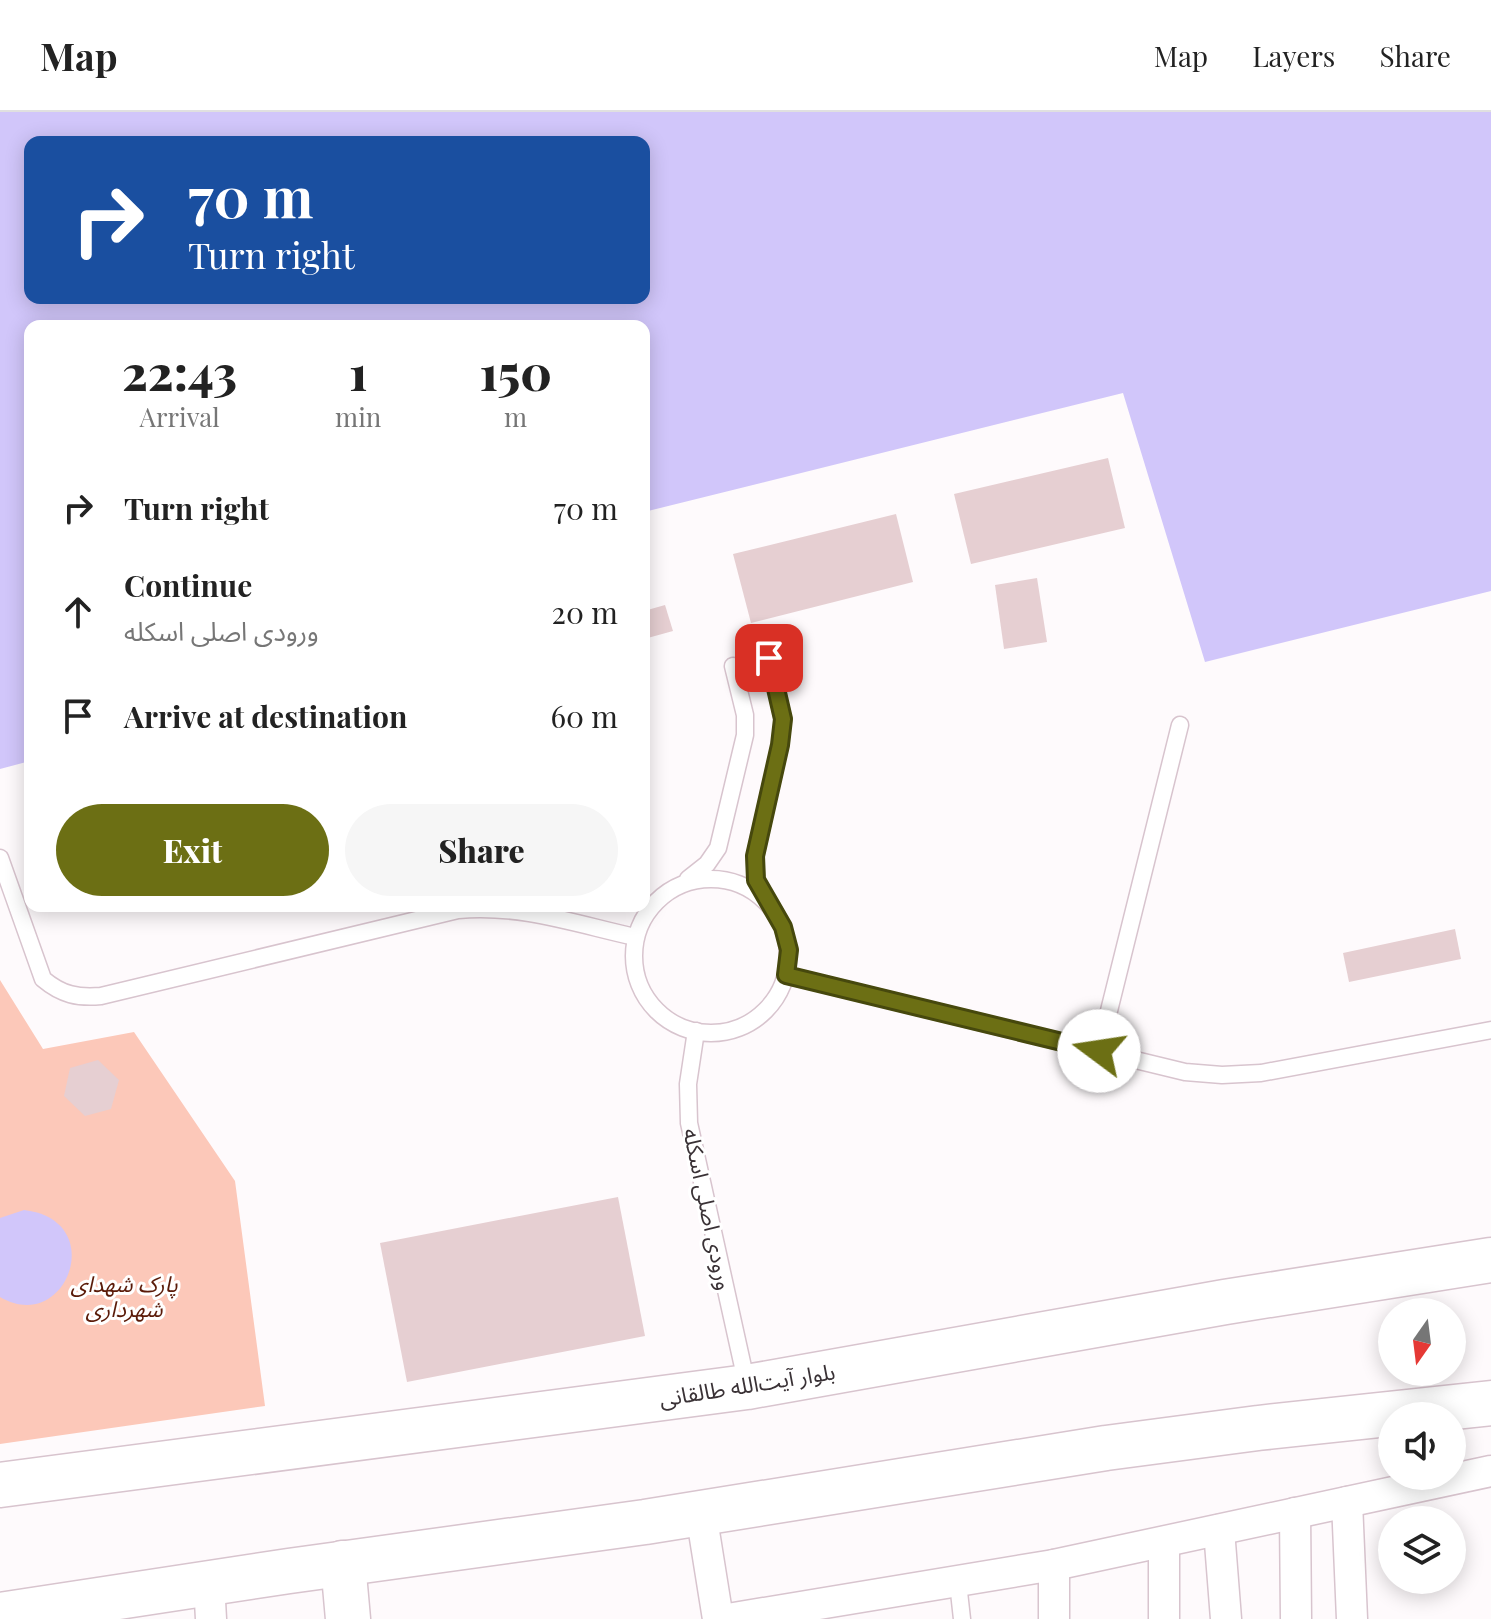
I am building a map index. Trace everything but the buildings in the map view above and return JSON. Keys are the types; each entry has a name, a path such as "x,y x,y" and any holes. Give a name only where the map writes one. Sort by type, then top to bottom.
{"main road":[{"name":"بلوار آیت‌الله طالقانی","path":"0,1485 747,1387 1225,1302 1491,1260"},
{"path":"0,1615 210,1601 343,1563 701,1513 1106,1448 1491,1403"},
{"path":"343,1563 348,1619"}],"street":[{"path":"728,1619 1054,1565 1491,1471"},
{"path":"1347,1502 1352,1619"},
{"path":"701,1513 718,1619"},
{"path":"1295,1513 1296,1619"},
{"path":"1219,1530 1226,1619"},
{"path":"1164,1542 1164,1619"},
{"path":"1054,1565 1054,1619"}],"lane":[{"path":"646,912 635,937 633,964 641,990 657,1012 679,1027 705,1033 732,1031 757,1019 775,1000 786,975 789,950 783,927 756,880 755,856 783,719 769,658"},
{"path":"650,907 660,896 707,864 718,848 745,735 745,715 733,666"},
{"path":"1099,1051 1180,725"},
{"path":"0,858 43,979 56,990 79,998 101,996 450,912"},
{"path":"681,884 705,878 729,880 752,890 770,906"},
{"path":"529,912 635,937"},
{"path":"786,975 1185,1072 1222,1075 1248,1074 1491,1030"},
{"name":"ورودی اصلی اسکله","path":"696,1031 688,1084 689,1123 747,1387"},
{"path":"958,1583 962,1619"}],"green space":[{"name":"پارک شهدای شهرداری","path":"0,980 43,1049 134,1032 235,1181 265,1406 0,1444"}],"shaded area":[{"path":"0,112 1491,112 1491,591 1205,662 1123,393 650,511 650,320 24,320 24,763 0,769"},
{"path":"24,1210 50,1218 66,1233 72,1252 69,1272 59,1289 44,1301 24,1305 0,1297 0,1218"}],"route":[{"path":"769,658 783,719 755,856 756,880 783,927 789,950 786,975 1099,1051"}]}
